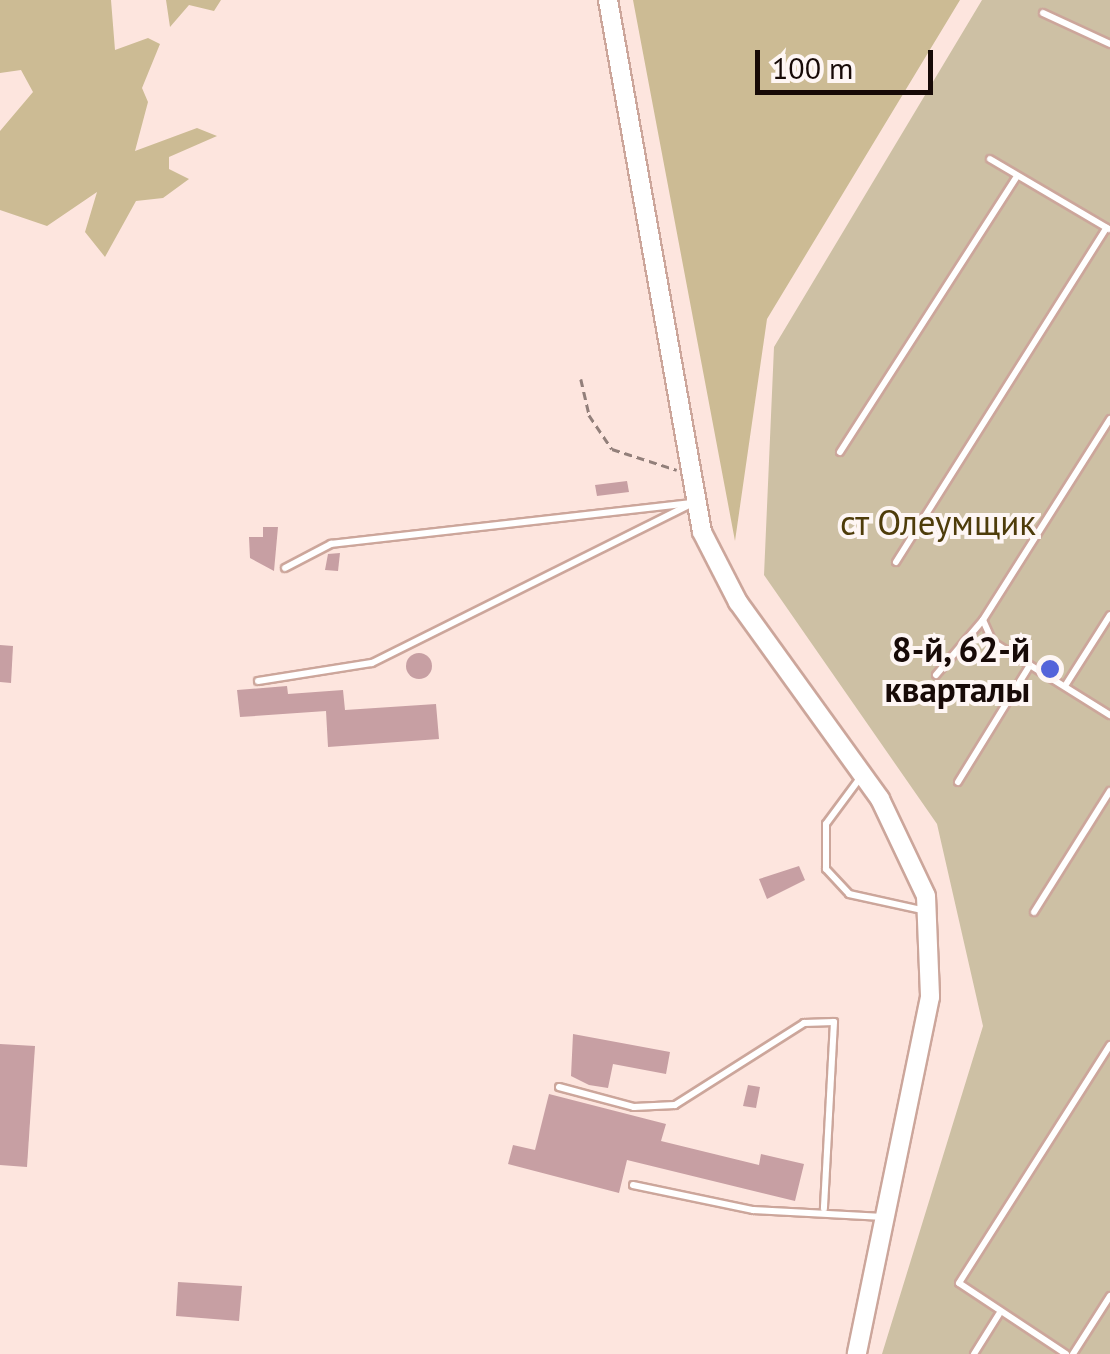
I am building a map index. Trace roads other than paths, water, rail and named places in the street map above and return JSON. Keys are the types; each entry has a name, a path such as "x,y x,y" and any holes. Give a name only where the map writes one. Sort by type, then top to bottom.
{"street":[{"path":"608,0 694,502 738,602 863,775 912,856 928,911 930,997 856,1354"}],"lane":[{"path":"1043,13 1110,44"},
{"path":"896,562 1108,228 990,159"},
{"path":"840,452 1016,176"},
{"path":"936,674 982,620 1110,419"},
{"path":"286,568 332,544 694,502"},
{"path":"258,681 372,663 694,502"},
{"path":"1064,686 1110,615"},
{"path":"982,620 993,642 1110,715"},
{"path":"958,782 1030,665"},
{"path":"863,775 826,824 826,869 848,894 928,911"},
{"path":"1034,912 1110,791"},
{"path":"559,1087 634,1107 676,1105 804,1023 834,1022 841,1031 818,1187 824,1210"},
{"path":"1110,1045 960,1276 966,1293 1070,1354 1110,1296"},
{"path":"632,1185 753,1210 824,1210 885,1217"},
{"path":"974,1354 999,1314"}],"place":[{"name":"8-й, 62-й кварталы","path":"1050,669"}],"park label":[{"name":"ст Олеумщик","path":"938,522"}]}
